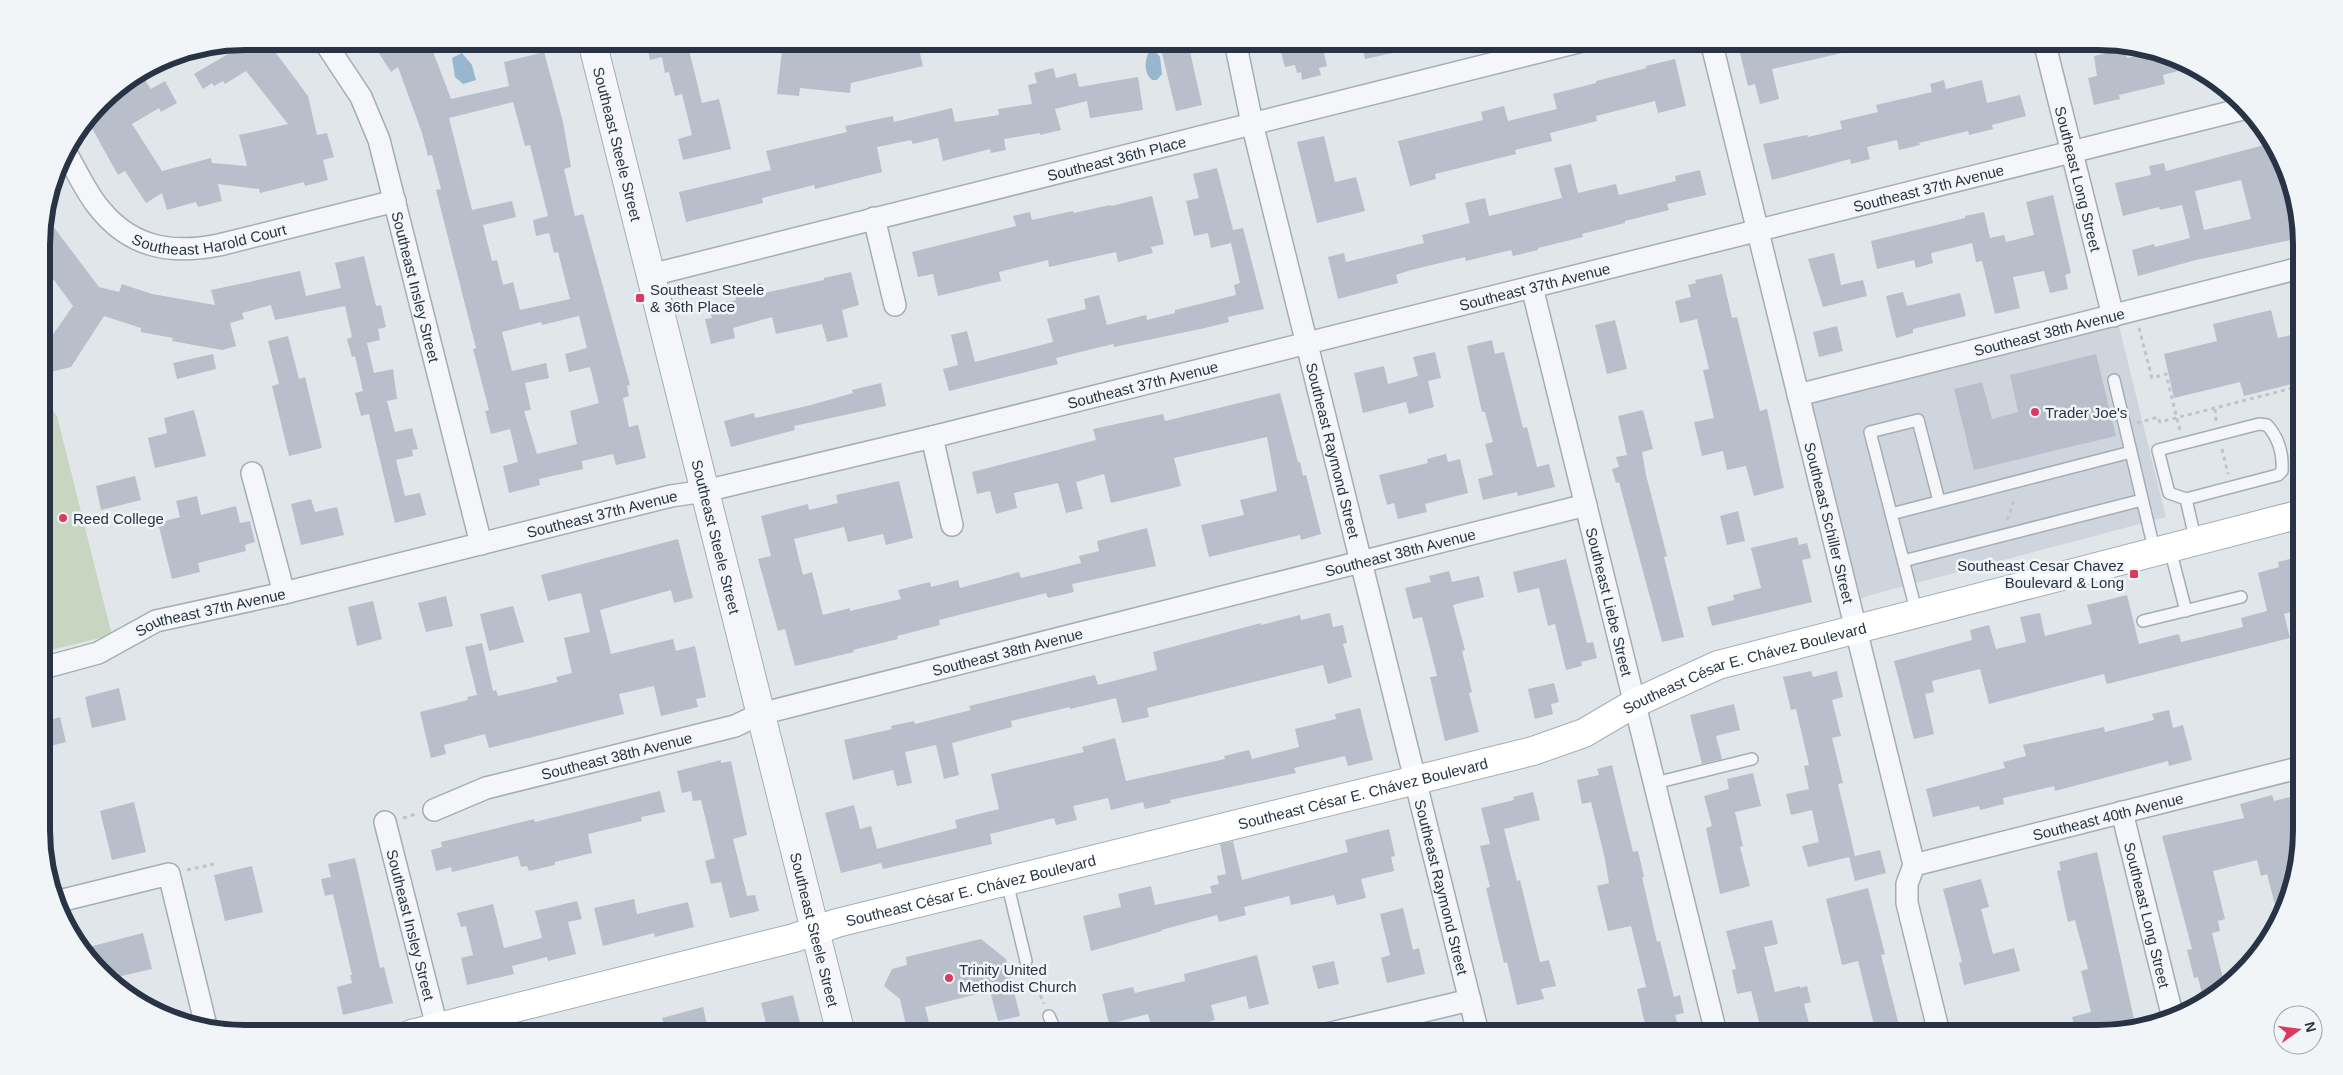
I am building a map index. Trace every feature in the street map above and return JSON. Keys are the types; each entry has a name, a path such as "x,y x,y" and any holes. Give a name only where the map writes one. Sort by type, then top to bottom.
{"main road":[{"name":"Southeast César E. Chávez Boulevard","path":"465,1025 506,1022 794,938 837,923 1417,781 1563,741 1584,733 1635,703 1718,665 2293,516"}],"street":[{"name":"Southeast Insley Street","path":"330,50 349,77 379,140 481,544"},
{"name":"Southeast Steele Street","path":"594,50 839,1025"},
{"name":"Southeast Raymond Street","path":"1237,50 1252,123 1417,781 1476,1025"},
{"name":"Southeast 36th Place","path":"650,275 1546,50"},
{"name":"Southeast Schiller Street","path":"1712,50 1914,865"},
{"name":"Southeast Long Street","path":"2046,50 2113,316"},
{"name":"Southeast 37th Avenue","path":"50,666 98,652 156,621 284,593 671,496 705,491 932,437 2239,110"},
{"name":"Southeast Harold Court","path":"70,159 96,204 117,226 140,240 169,250 194,250 219,245 395,201"},
{"path":"874,218 895,305"},
{"name":"Southeast 38th Avenue","path":"1798,395 2293,270"},
{"name":"Southeast Liebe Street","path":"1532,287 1714,1025"},
{"path":"932,437 952,525"},
{"path":"252,473 284,593"},
{"name":"Southeast 38th Avenue","path":"434,810 486,788 735,726 760,714 1586,505"},
{"name":"Southeast 40th Avenue","path":"1914,865 2293,768"},
{"name":"Southeast Long Street","path":"2122,812 2171,1011"},
{"name":"Southeast Insley Street","path":"386,822 437,1025"},
{"path":"1914,865 1907,884 1907,903 1938,1025"},
{"path":"63,900 169,874 205,1020"},
{"path":"1365,1025 1470,1000"}],"lane":[{"path":"2114,380 2142,500 2173,548 2186,611"},
{"path":"1916,614 1870,432 1918,420 1939,501"},
{"path":"2259,424 2268,425 2278,440 2282,471 2278,475 2186,500 2169,493 2158,450 2259,424"},
{"path":"1891,514 2131,452"},
{"path":"1903,560 2142,500"},
{"path":"2173,548 2186,500"},
{"path":"2143,622 2241,597"},
{"path":"1655,783 1752,759"},
{"path":"1007,882 1026,960"},
{"path":"1049,1016 1053,1025"}],"path":[{"path":"2139,327 2152,378 2166,374 2183,444"},
{"path":"2125,426 2158,417 2160,422 2293,388"},
{"path":"386,822 434,810"},
{"path":"169,874 214,864"},
{"path":"1026,960 1049,1016"}],"shaded area":[{"path":"2117,318 2166,517 1867,596 1852,603 1801,398"}],"green space":[{"name":"Reed College","path":"50,407 57,416 112,635 50,650"}],"water":[{"path":"1149,52 1156,52 1160,57 1162,74 1157,80 1152,80 1146,70 1146,59"},
{"path":"462,53 472,65 476,80 463,84 455,77 452,58"}],"building":[{"path":"274,50 308,96 317,135 327,133 334,157 323,160 328,180 305,186 304,182 260,193 259,189 218,184 222,201 198,207 196,202 167,210 162,193 146,203 125,171 118,175 90,125 116,98 144,78 151,89 165,81 177,103 161,112 159,108 132,124 162,171 211,158 212,163 247,166 239,135 288,124 246,71 225,84 223,81 214,86 212,83 203,89 194,74 233,51"},
{"path":"377,50 432,50 451,99 509,86 504,62 544,52 563,122 571,167 564,169 575,216 583,214 630,385 627,386 629,396 623,398 629,427 638,425 646,458 616,465 613,454 582,461 583,469 539,479 540,485 509,493 503,466 518,462 510,429 491,434 485,411 489,410 473,349 476,348 436,190 441,189 432,155 428,156 422,133 398,67 391,72","holes":["513,102 525,146 530,145 548,216 533,220 536,236 549,233 554,253 558,252 570,299 520,310 513,282 503,285 497,260 492,261 483,225 516,217 512,201 472,210 449,118","579,316 587,348 565,354 569,372 590,367 599,403 570,411 577,444 537,454 524,411 531,410 525,383 549,378 546,363 512,371 502,332 541,322 542,325"]},
{"path":"648,50 689,50 702,103 719,99 731,149 683,160 678,139 692,135 682,94 675,96 669,72 665,73 662,57 650,60"},
{"path":"782,50 919,50 923,66 851,83 850,93 800,88 799,96 777,94"},
{"path":"1161,50 1190,50 1202,105 1176,111"},
{"path":"1280,50 1323,50 1327,66 1319,68 1321,75 1302,80 1301,72 1297,73 1295,65 1285,67"},
{"path":"1363,50 1407,50 1365,59"},
{"path":"1739,50 1855,50 1772,69 1779,99 1760,104 1755,84 1748,86"},
{"path":"2117,51 2126,52 2127,58 2140,55 2161,60 2183,70 2163,75 2165,84 2119,95 2120,99 2094,105 2088,78 2097,76 2094,56"},
{"path":"1675,59 1686,106 1658,113 1655,101 1596,116 1597,121 1550,133 1552,141 1515,150 1516,154 1435,174 1436,179 1410,186 1398,141 1483,120 1481,112 1504,106 1508,121 1557,109 1553,94"},
{"path":"1053,68 1056,78 1076,73 1079,87 1138,77 1143,110 1090,118 1087,101 1055,109 1061,130 1040,135 1040,133 1004,139 1006,150 991,153 990,149 943,161 938,138 913,144 911,140 877,147 882,172 815,189 814,185 762,198 763,203 686,222 679,192 771,170 766,151 847,132 845,126 893,116 894,122 952,108 955,122 999,115 998,109 1032,104 1028,85 1037,83 1034,73"},
{"path":"1944,80 1946,89 1982,80 1987,103 2020,95 2026,116 1992,125 1993,129 1969,135 1968,131 1899,150 1897,140 1867,147 1870,159 1851,164 1850,159 1772,180 1763,144 1807,135 1808,137 1842,129 1840,121 1878,112 1876,105 1932,92 1930,84"},
{"path":"1324,136 1335,182 1356,177 1365,211 1317,223 1297,142"},
{"path":"2265,145 2283,182 2289,207 2293,239 2196,260 2138,276 2132,250 2154,244 2155,247 2190,238 2182,205 2160,210 2159,207 2123,216 2115,183 2151,175 2149,166 2164,163 2166,171","holes":["2241,180 2251,219 2204,230 2195,191"]},
{"path":"1571,164 1578,193 1616,184 1619,195 1676,181 1675,176 1700,170 1706,195 1667,204 1669,210 1582,234 1583,237 1538,248 1538,250 1513,256 1511,250 1466,261 1465,257 1411,270 1396,275 1398,283 1338,299 1328,257 1344,253 1346,262 1424,243 1422,235 1470,223 1465,203 1485,198 1489,216 1562,198 1554,168"},
{"path":"1217,168 1233,230 1243,228 1264,309 1228,317 1229,322 1205,328 1114,347 1113,344 1056,358 1058,364 949,391 943,369 958,365 951,335 967,331 975,362 1053,342 1047,319 1086,309 1084,299 1099,295 1107,325 1146,315 1147,320 1175,313 1175,310 1236,295 1234,285 1240,283 1231,243 1211,248 1208,233 1194,236 1186,201 1199,198 1193,174"},
{"path":"2053,195 2071,273 2065,275 2068,289 2050,293 2044,271 2013,277 2020,308 1995,314 1982,261 1976,262 1972,243 1931,253 1933,263 1916,268 1914,260 1877,269 1871,241 1965,218 1965,216 1984,212 1990,238 2004,235 2006,242 2034,235 2026,202"},
{"path":"1152,196 1164,244 1151,247 1153,253 1118,262 1116,252 1049,267 1048,260 999,272 1001,281 938,296 933,274 918,277 912,252 1016,226 1013,216 1030,212 1032,220 1073,211 1074,213 1111,206"},
{"path":"51,224 99,287 119,292 122,284 152,294 215,305 211,290 300,271 306,296 341,288 335,263 364,256 376,306 381,305 386,327 378,329 380,340 367,343 374,373 393,369 397,399 387,401 395,432 412,428 418,449 412,450 413,456 396,460 405,496 420,493 426,515 395,523 369,414 361,416 355,393 363,391 355,356 352,357 347,339 352,337 345,306 275,320 271,305 242,313 244,319 230,323 236,346 222,350 172,341 173,338 141,332 141,328 104,316 71,367 50,372 50,339 73,306 54,280 50,282"},
{"path":"1834,253 1841,285 1863,280 1867,296 1823,307 1808,259"},
{"path":"851,272 859,305 842,310 848,337 827,342 822,324 776,334 772,317 733,328 735,338 711,344 705,319 712,318 709,307 736,300 733,290 761,283 764,293"},
{"path":"1722,274 1732,318 1737,317 1760,411 1767,409 1784,488 1754,496 1746,466 1727,470 1723,451 1702,456 1694,422 1714,418 1703,370 1709,369 1697,319 1680,323 1675,301 1691,297 1688,285 1696,283 1695,280"},
{"path":"1903,292 1907,306 1960,293 1966,316 1913,329 1913,333 1896,338 1886,296"},
{"path":"2271,310 2278,338 2293,335 2293,384 2244,396 2240,382 2174,398 2164,354 2217,341 2213,324"},
{"path":"1615,320 1627,369 1607,374 1595,325"},
{"path":"1837,326 1843,351 1819,357 1813,332"},
{"path":"288,336 299,379 305,377 322,448 289,456 272,386 279,384 268,341"},
{"path":"1492,340 1495,354 1504,352 1523,428 1527,427 1537,467 1549,464 1555,487 1518,496 1517,492 1483,500 1478,479 1493,475 1485,444 1493,442 1485,412 1482,412 1467,346"},
{"path":"1435,352 1441,378 1428,381 1434,407 1409,414 1406,402 1363,413 1354,373 1384,366 1388,384 1418,376 1413,357"},
{"path":"213,354 216,369 177,379 173,363"},
{"name":"Trader Joe's","path":"2096,354 2116,436 1974,470 1954,389 1982,382 1992,419 2018,412 2010,375"},
{"path":"881,383 886,406 794,426 795,430 731,447 724,421 754,413 755,418 811,405 853,393 852,390"},
{"path":"1280,393 1298,462 1300,462 1303,476 1306,475 1321,534 1301,540 1300,535 1209,557 1201,525 1244,515 1240,500 1277,491 1267,437 1174,458 1181,486 1111,503 1104,474 1076,482 1083,509 1066,513 1058,483 1014,493 1017,508 996,514 990,491 977,494 972,472 1096,440 1093,429 1163,414 1165,421"},
{"path":"194,410 206,456 155,468 148,438 167,433 164,418"},
{"path":"1643,410 1653,449 1642,452 1646,475 1667,556 1664,557 1684,637 1662,642 1619,482 1616,483 1612,469 1619,467 1616,457 1627,455 1618,416"},
{"path":"1446,454 1448,462 1460,459 1468,493 1425,504 1427,512 1398,519 1394,503 1387,505 1379,475 1428,463 1427,459"},
{"path":"135,476 141,500 101,510 96,486"},
{"path":"899,481 913,538 886,545 883,534 848,542 844,527 794,539 803,575 812,572 823,615 850,608 850,611 901,599 898,590 930,582 931,587 958,580 960,588 1019,572 1021,578 1081,563 1079,556 1099,551 1097,541 1147,528 1156,566 1072,584 1074,592 1048,598 1046,593 939,620 940,625 897,636 898,639 795,666 785,629 778,631 758,559 771,556 761,516 808,504 809,510 838,503 836,495"},
{"path":"197,496 201,515 236,506 240,523 250,521 255,542 245,545 246,551 198,563 200,572 172,579 158,523 180,517 176,501"},
{"path":"311,499 315,512 337,507 344,535 301,545 291,504"},
{"path":"1738,511 1745,541 1727,545 1720,516"},
{"path":"1797,537 1799,545 1807,543 1811,558 1802,560 1812,602 1712,626 1707,607 1734,600 1733,595 1761,588 1751,548"},
{"path":"678,539 693,598 674,603 671,590 600,610 611,654 673,639 676,651 695,646 706,697 696,699 698,707 661,716 654,686 619,694 624,714 489,748 485,734 444,745 446,754 431,758 420,712 468,700 467,697 477,695 465,647 482,643 493,691 496,690 498,696 558,682 556,677 572,673 564,638 590,632 581,593 548,601 541,575"},
{"path":"2293,558 2293,611 2284,614 2290,638 2107,684 2104,674 1989,704 1980,669 1932,681 1934,692 1925,694 1934,734 1914,739 1894,661 1972,640 1970,630 1989,625 1996,649 2026,642 2020,617 2040,613 2045,636 2092,624 2087,605 2127,595 2139,644 2179,634 2181,642 2243,627 2241,618 2267,611 2258,573 2279,567 2278,562"},
{"path":"1566,559 1587,643 1593,642 1597,658 1581,662 1582,666 1566,670 1555,624 1548,626 1539,588 1518,593 1513,572"},
{"path":"1449,571 1452,582 1479,576 1484,597 1453,605 1465,650 1462,651 1472,692 1469,693 1479,732 1445,741 1430,677 1437,676 1422,617 1413,619 1405,588 1431,582 1429,576"},
{"path":"446,596 453,626 426,632 418,603"},
{"path":"373,601 382,639 357,646 348,607"},
{"path":"513,606 524,642 489,651 480,614"},
{"path":"1330,613 1333,627 1343,625 1347,643 1343,644 1352,677 1328,684 1323,665 1147,708 1149,717 1122,723 1116,698 1070,709 1070,707 1011,721 1012,727 952,743 959,775 944,779 936,745 905,752 912,783 897,786 893,770 853,780 844,740 892,729 891,726 914,721 915,724 971,710 969,706 1095,675 1098,685 1157,670 1153,652 1261,623 1261,625 1300,615 1301,620"},
{"path":"1811,671 1813,677 1837,671 1843,697 1832,700 1841,736 1832,738 1843,783 1838,784 1855,856 1880,850 1886,873 1855,881 1849,857 1808,867 1802,846 1819,842 1812,810 1791,815 1786,794 1809,789 1804,766 1809,765 1796,709 1791,710 1783,677"},
{"path":"1554,683 1559,702 1551,704 1553,714 1535,719 1528,689"},
{"path":"119,688 126,720 92,728 85,697"},
{"path":"1734,704 1740,730 1716,736 1722,759 1702,764 1690,715"},
{"path":"1360,708 1373,760 1348,766 1345,756 1294,768 1296,773 1170,800 1171,803 1145,809 1143,802 1111,810 1108,798 1073,806 1077,820 1056,825 1054,818 990,834 992,844 883,869 881,863 841,873 825,813 854,805 860,829 871,826 877,849 957,828 955,820 999,809 991,774 1084,752 1082,747 1115,738 1126,781 1225,759 1224,756 1249,750 1252,759 1299,747 1295,729 1336,719 1335,714"},
{"path":"2169,710 2173,728 2183,725 2192,760 2169,766 2168,761 2055,791 2054,786 2003,798 2004,804 1980,810 1979,806 1933,817 1926,789 2005,768 2003,762 2026,756 2023,745 2104,727 2105,732 2154,720 2152,714"},
{"path":"60,717 66,742 50,746 50,720"},
{"path":"721,760 721,763 731,761 747,835 733,839 747,896 755,895 759,911 730,918 721,882 711,884 705,861 715,858 701,800 693,801 691,791 682,793 677,771"},
{"path":"1612,765 1633,852 1638,851 1657,942 1660,941 1674,997 1680,995 1684,1013 1675,1015 1678,1025 1645,1025 1637,989 1646,987 1631,926 1608,931 1597,886 1609,883 1605,859 1591,802 1582,804 1577,780 1599,775 1597,769"},
{"path":"1753,773 1761,806 1735,812 1743,846 1740,847 1750,886 1720,894 1706,828 1712,826 1704,796 1729,789 1727,779"},
{"path":"660,791 665,812 641,817 642,821 588,834 592,853 555,862 555,865 529,871 527,866 521,867 518,856 452,872 451,867 436,871 431,850 442,847 441,842 534,819 535,822"},
{"path":"1533,792 1540,820 1504,829 1517,881 1520,880 1540,962 1549,960 1556,986 1541,989 1544,999 1517,1005 1507,962 1504,963 1486,888 1490,887 1480,846 1490,844 1481,808 1514,800 1513,797"},
{"path":"2272,795 2274,801 2293,796 2293,843 2283,893 2276,909 2267,874 2261,876 2257,860 2213,871 2225,919 2218,921 2220,931 2212,933 2223,980 2202,995 2198,977 2194,978 2187,950 2192,949 2162,836 2244,818 2240,804"},
{"path":"134,802 146,852 112,860 100,811"},
{"path":"1389,829 1395,856 1391,857 1394,871 1361,879 1366,898 1337,905 1334,895 1291,905 1289,896 1244,907 1246,915 1219,922 1217,915 1091,951 1083,916 1121,907 1118,894 1151,886 1155,905 1212,893 1210,886 1219,884 1217,876 1226,874 1220,844 1233,841 1242,880 1348,852 1345,840"},
{"path":"2097,852 2134,1021 2111,1025 2074,1025 2072,1017 2091,1012 2081,971 2088,969 2075,920 2068,922 2057,871 2061,870 2059,862"},
{"path":"355,858 380,968 384,967 393,1003 343,1015 337,987 352,983 350,975 352,975 333,894 325,896 321,879 331,877 328,864"},
{"path":"252,866 263,912 225,921 214,875"},
{"path":"1981,879 1989,907 1981,909 1993,954 2014,948 2020,971 1964,985 1959,963 1962,962 1943,889"},
{"path":"1868,888 1885,954 1881,955 1899,1025 1874,1025 1858,961 1842,965 1826,899"},
{"path":"634,899 637,914 688,902 694,927 655,937 654,933 603,946 594,908"},
{"path":"577,901 582,919 568,922 576,954 548,961 547,957 512,966 514,974 467,985 461,958 473,955 466,926 461,927 457,913 493,904 504,948 542,938 535,911"},
{"path":"1403,908 1413,950 1419,948 1425,974 1387,983 1381,958 1390,955 1380,914"},
{"path":"1772,920 1778,944 1764,947 1775,992 1807,986 1811,1002 1804,1004 1809,1023 1800,1025 1760,1025 1751,991 1737,994 1732,970 1736,969 1726,931"},
{"path":"143,933 152,969 116,977 89,947"},
{"name":"Trinity United Methodist Church","path":"981,939 1006,959 1020,1016 998,1021 990,991 925,1007 930,1025 906,1025 900,999 884,986 892,969 907,965 906,957"},
{"path":"1257,955 1269,1004 1249,1009 1246,996 1211,1005 1215,1020 1198,1025 1151,1025 1148,1014 1109,1024 1102,994 1133,987 1135,993 1185,981 1184,974"},
{"path":"1334,961 1339,984 1318,989 1312,966"},
{"path":"793,995 800,1023 792,1025 766,1025 761,1003"},
{"path":"703,1007 707,1025 664,1025 662,1018"}],"place":[{"name":"Southeast Steele & 36th Place","path":"640,298"},
{"name":"Trader Joe's","path":"2035,412"},
{"name":"Reed College","path":"63,518"},
{"name":"Southeast Cesar Chavez Boulevard & Long","path":"2134,574"},
{"name":"Trinity United Methodist Church","path":"949,978"}]}
